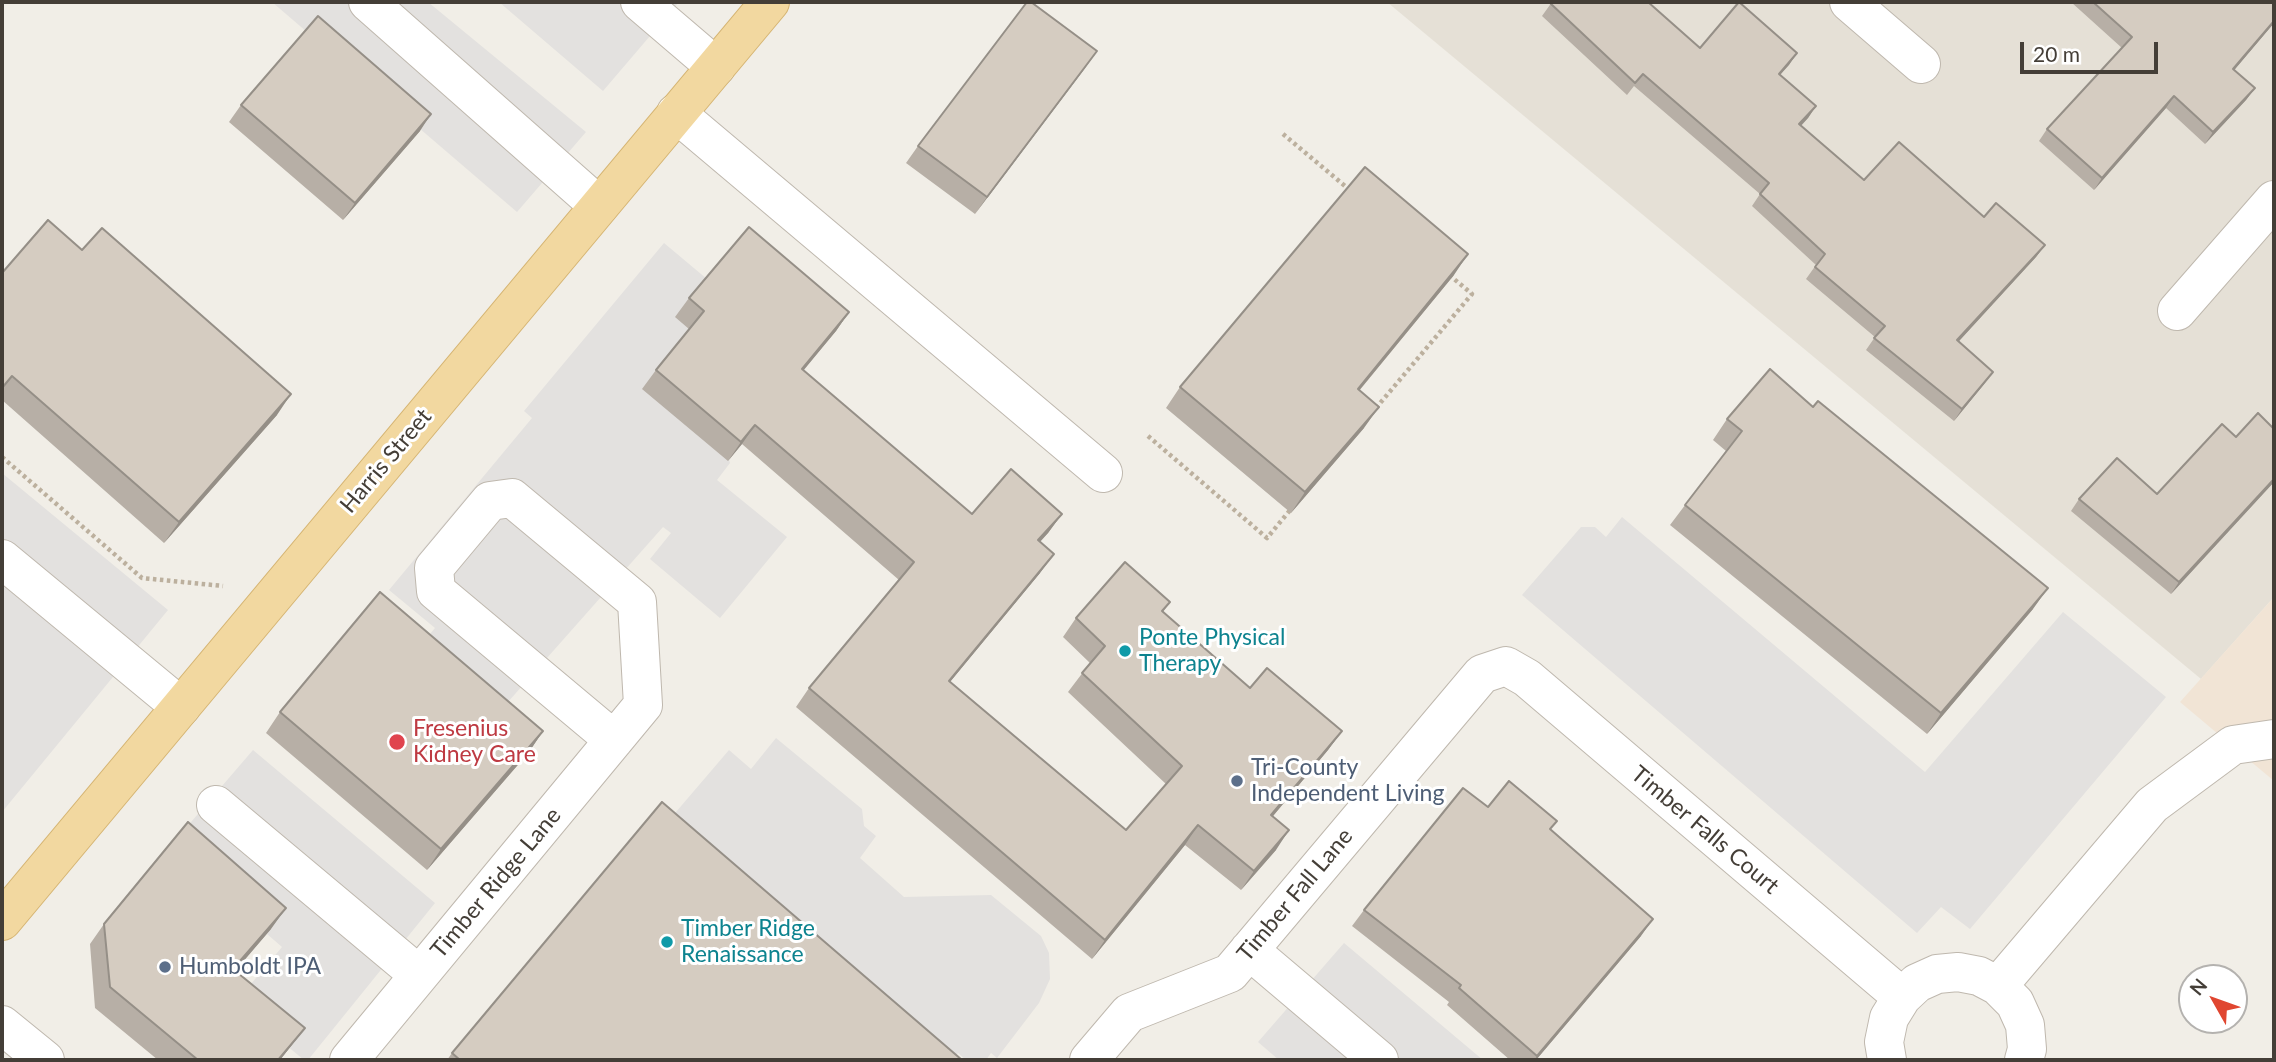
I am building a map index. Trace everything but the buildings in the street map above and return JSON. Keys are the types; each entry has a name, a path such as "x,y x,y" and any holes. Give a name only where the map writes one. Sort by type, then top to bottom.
{"main road":[{"name":"Harris Street","path":"2,921 770,2"}],"street":[{"path":"368,2 599,206"},
{"path":"640,2 716,67"},
{"path":"1849,2 1921,64"},
{"path":"676,113 1103,473"},
{"path":"2177,311 2274,200"},
{"name":"Timber Ridge Lane","path":"349,1060 643,705 637,602 512,498 490,501 434,568 436,591 614,740"},
{"path":"2,559 181,707"},
{"name":"Timber Fall Lane","path":"1089,1060 1129,1013 1230,973 1482,674 1506,666"},
{"name":"Timber Falls Court","path":"1506,666 1527,678 1902,997"},
{"path":"1998,986 2152,805 2233,745 2274,738"},
{"path":"216,805 419,975"},
{"path":"1248,950 1379,1060"},
{"path":"1887,1060 1884,1042 1889,1018 1902,997 1917,983 1937,974 1958,972 1979,976 1998,986 2015,1003 2025,1025 2024,1060"},
{"path":"2,1025 45,1060"}],"path":[{"path":"1283,134 1356,196"},
{"path":"1374,411 1472,294 1440,267"},
{"path":"1148,436 1267,538 1294,506"},
{"path":"2,457 142,578 223,586"}],"shaded area":[{"path":"272,2 428,2 586,132 517,212"},
{"path":"499,2 679,2 603,91"},
{"path":"1387,2 2274,2 2274,597 2201,679"},
{"path":"664,243 707,279 691,330 730,463 717,480 787,537 720,618 650,559 671,533 663,527 492,720 413,654 435,628 389,590 532,418 524,411"},
{"path":"2,473 168,610 2,812"},
{"path":"1622,517 1925,772 2063,612 2166,697 1970,929 1941,907 1917,933 1522,595 1581,527 1595,527 1606,537"},
{"path":"2274,597 2274,781 2180,702"},
{"path":"776,738 862,809 864,826 876,836 860,858 904,897 991,895 1041,936 1049,953 1050,979 1039,1003 997,1058 991,1053 986,1060 966,1060 958,1053 952,1060 670,819 729,750 751,769"},
{"path":"253,750 435,903 308,1060 304,1060 235,1003 282,947 267,934 271,928 173,843"},
{"path":"1344,943 1483,1060 1279,1060 1258,1042"}],"place":[{"name":"Ponte Physical Therapy","path":"1125,651"},
{"name":"Fresenius Kidney Care","path":"397,742"},
{"name":"Tri-County Independent Living","path":"1237,781"},
{"name":"Timber Ridge Renaissance","path":"667,942"},
{"name":"Humboldt IPA","path":"165,967"}]}
